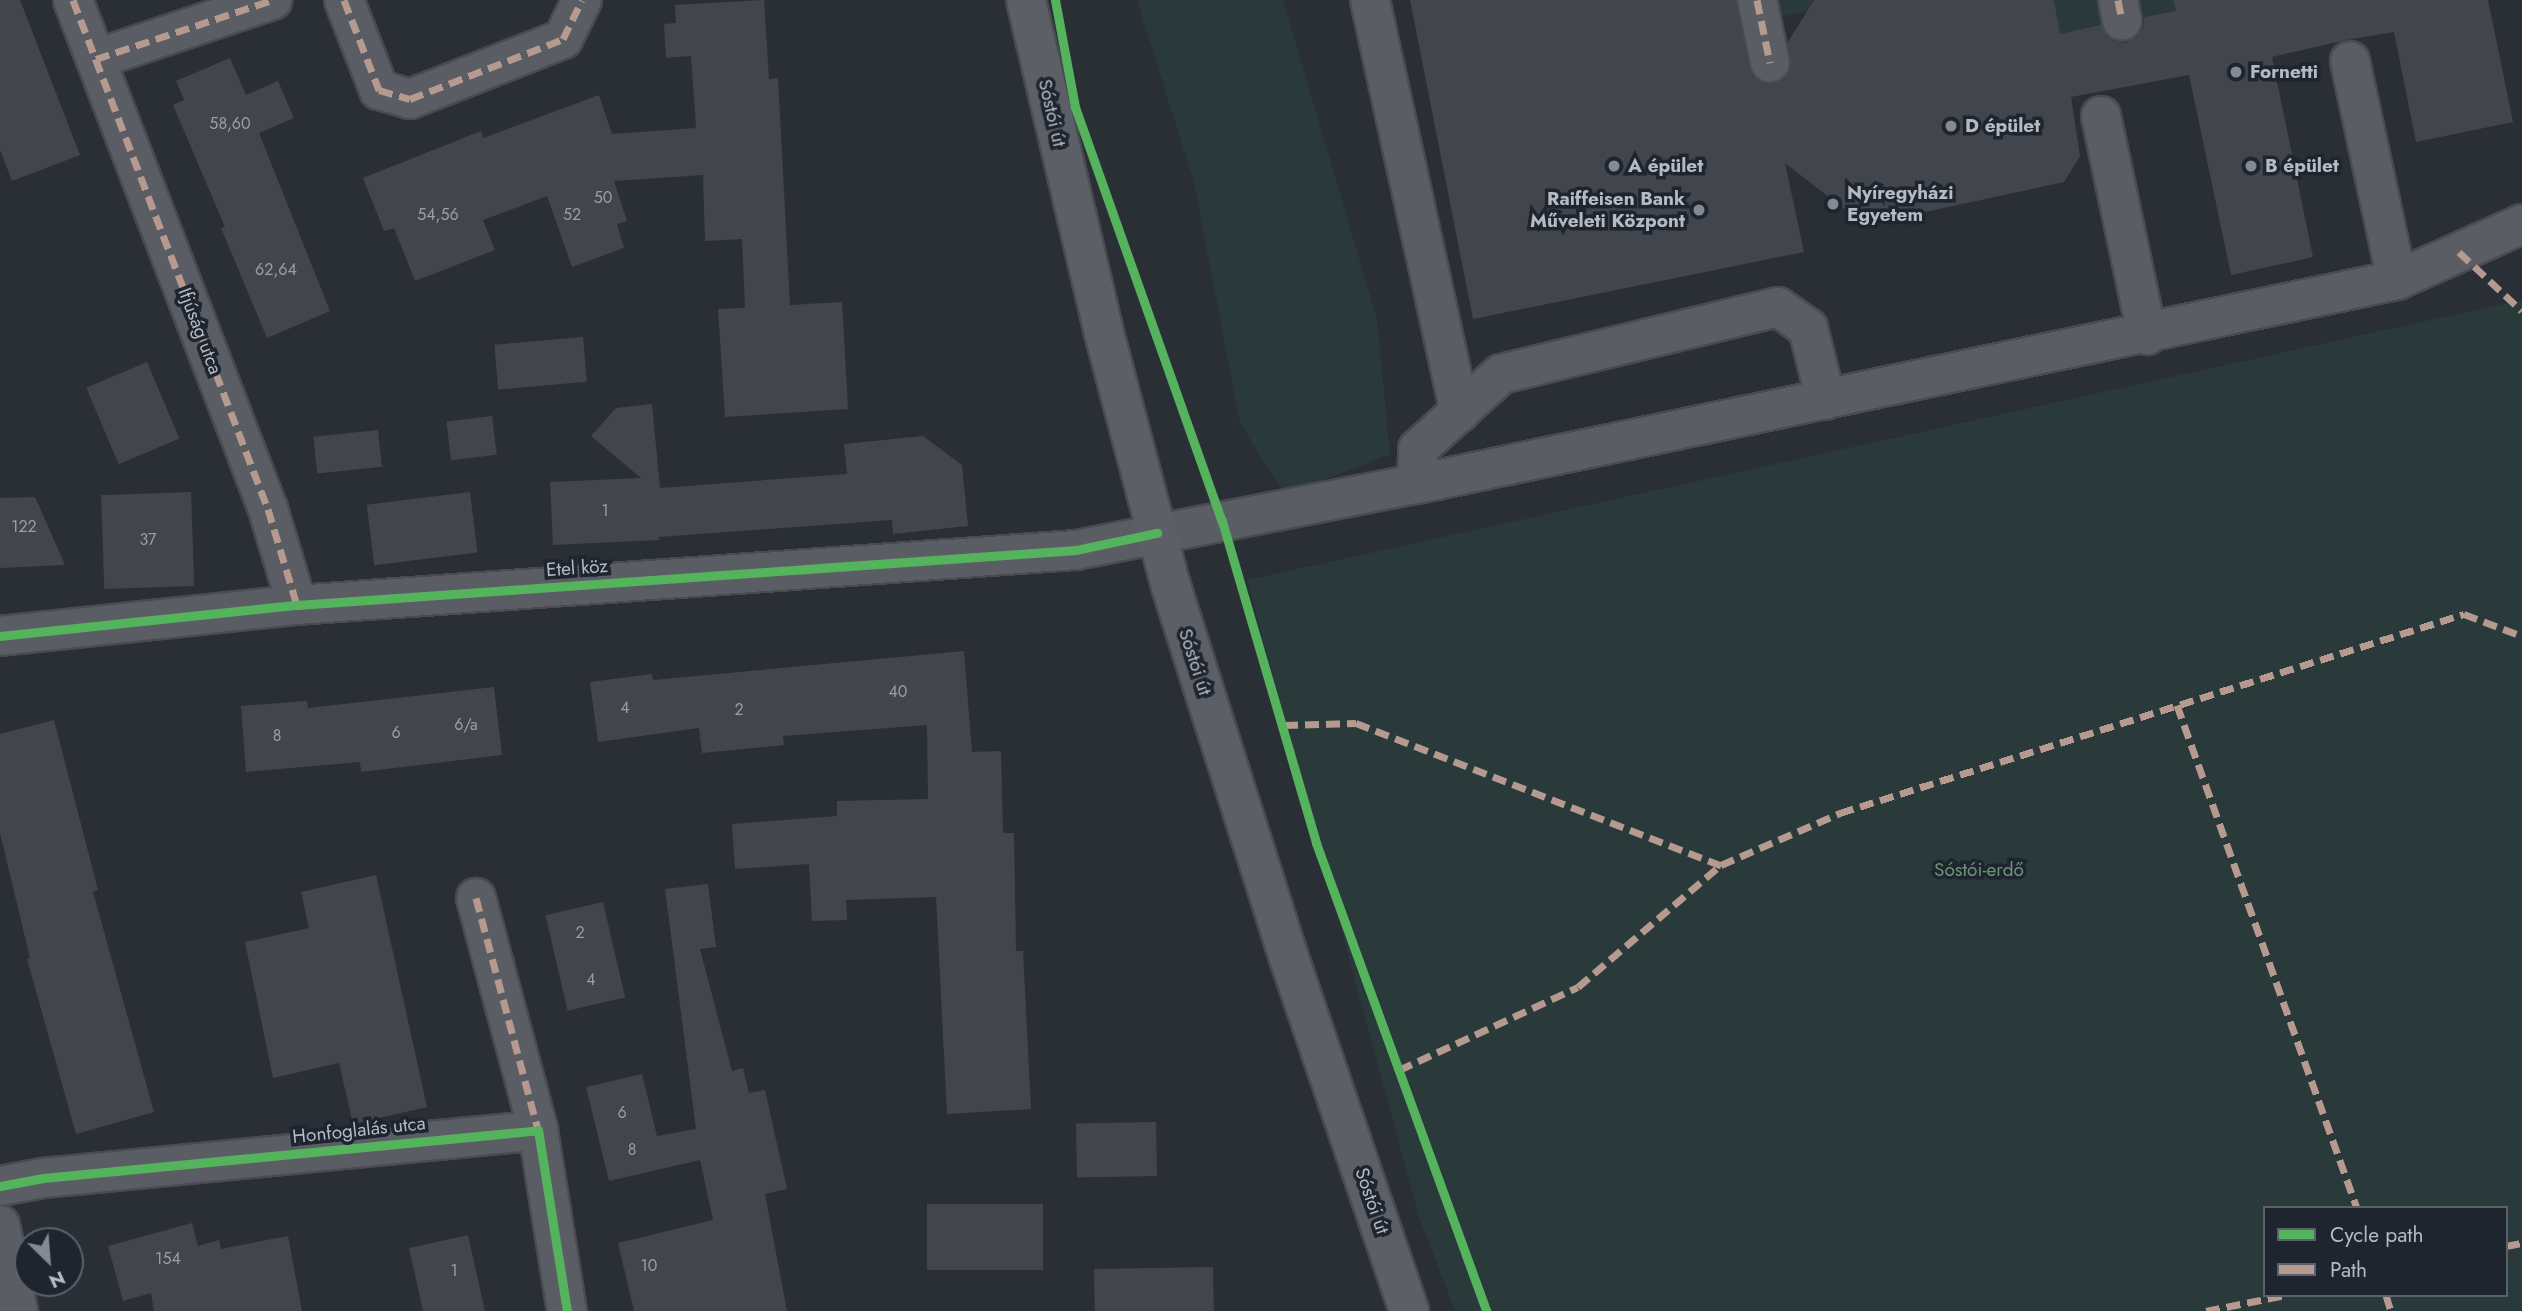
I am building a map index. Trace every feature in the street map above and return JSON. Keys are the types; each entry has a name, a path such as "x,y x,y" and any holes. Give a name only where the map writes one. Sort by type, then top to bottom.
{"main road":[{"name":"Sóstói út","path":"1026,0 1103,329 1157,533 1288,955 1409,1311"}],"street":[{"name":"Ifjúság utca","path":"73,0 268,509 297,605"},
{"path":"96,59 272,0"},
{"path":"344,0 379,90 410,99 564,38 582,0"},
{"path":"1370,0 1460,412"},
{"path":"1757,0 1770,63"},
{"path":"2350,61 2396,280"},
{"path":"2101,116 2147,334"},
{"name":"Etel köz","path":"0,636 297,605 1076,550 1417,484 2396,280 2522,224"},
{"path":"1417,484 1418,449 1501,374 1778,307 1808,328 1826,400"},
{"path":"476,898 538,1130 567,1311"},
{"name":"Honfoglalás utca","path":"0,1186 43,1178 538,1130"},
{"path":"0,1225 18,1311"}],"green space":[{"path":"1137,0 1283,0 1377,319 1390,454 1285,495 1240,423 1194,182"},
{"path":"1751,0 1814,0 1806,12 1755,21"},
{"path":"2054,0 2173,0 2176,11 2060,34"},
{"name":"Sóstói-erdő","path":"2522,300 2522,1311 1455,1311 1419,1217 1247,580"}],"building":[{"path":"0,0 20,0 80,155 12,181 0,150"},
{"path":"764,0 769,79 778,78 790,305 842,302 848,409 725,417 718,309 745,308 742,239 705,241 703,175 614,181 627,221 617,224 624,248 572,267 547,196 483,220 495,250 415,281 394,228 384,231 363,178 481,131 483,138 599,95 612,134 696,128 691,56 666,58 664,24 676,23 675,5"},
{"path":"1410,0 1736,0 1753,77 1762,83 1774,84 1784,80 1790,71 1788,42 1814,0 2054,0 2060,34 2101,25 2106,36 2125,43 2137,37 2143,28 2144,17 2176,11 2173,0 2488,0 2513,122 2416,142 2394,32 2346,40 2272,57 2313,257 2231,275 2189,75 2071,97 2080,156 2064,182 1865,225 1785,163 1804,252 1473,319"},
{"path":"230,58 246,95 278,81 294,118 259,133 330,311 267,338 221,228 225,227 173,105 184,100 176,81"},
{"path":"583,337 587,382 498,390 494,345"},
{"path":"147,362 179,438 119,464 86,388"},
{"path":"652,404 660,488 847,474 844,444 923,436 962,465 968,526 893,534 892,520 659,537 659,540 553,545 550,482 641,478 591,436 616,408"},
{"path":"492,416 497,455 451,460 446,422"},
{"path":"378,430 382,467 317,474 313,437"},
{"path":"191,492 194,586 104,589 101,495"},
{"path":"470,492 477,553 374,565 367,505"},
{"path":"35,497 65,565 0,568 0,498"},
{"path":"964,651 972,752 1001,751 1003,833 1014,833 1016,951 1023,951 1031,1109 947,1114 936,897 846,900 847,920 812,921 809,864 735,869 732,824 837,816 837,801 928,799 927,725 783,736 784,745 702,753 699,728 598,742 590,682 652,674 653,680"},
{"path":"494,687 502,755 361,772 360,762 246,772 241,706 307,701 308,708"},
{"path":"54,720 98,890 93,892 154,1112 76,1134 27,959 30,958 0,833 0,734"},
{"path":"376,875 427,1107 353,1124 339,1063 273,1078 245,942 309,928 301,892"},
{"path":"708,884 716,947 700,949 732,1071 743,1068 749,1093 765,1090 787,1189 765,1194 787,1311 634,1311 618,1243 713,1220 700,1160 609,1181 586,1087 642,1074 657,1136 696,1129 665,889"},
{"path":"603,902 625,997 568,1011 546,915"},
{"path":"1156,1122 1157,1176 1077,1177 1076,1123"},
{"path":"927,1204 1043,1204 1043,1270 927,1270"},
{"path":"192,1223 198,1246 219,1240 221,1249 288,1236 302,1311 154,1311 151,1293 123,1301 108,1246"},
{"path":"468,1235 485,1311 423,1311 409,1248"},
{"path":"1213,1267 1214,1311 1095,1311 1094,1269"}],"marked path":[{"path":"73,0 268,509 297,605"},
{"path":"96,59 272,0"},
{"path":"344,0 379,90 410,99 563,39 582,0"},
{"path":"1757,0 1770,63"},
{"path":"2118,0 2122,21"},
{"path":"2459,252 2522,311"},
{"path":"1399,1070 1578,987 1721,865 1840,813 2464,614 2522,636"},
{"path":"2177,705 2356,1206"},
{"path":"1284,725 1356,723 1721,865"},
{"path":"476,898 538,1130"},
{"path":"2508,1246 2522,1243"},
{"path":"2206,1311 2275,1297"},
{"path":"2387,1297 2391,1311"}],"cycle path":[{"path":"1055,0 1075,107 1222,521 1316,843 1486,1311"},
{"path":"0,636 297,605 1076,550 1157,533"},
{"path":"0,1186 43,1178 538,1130 567,1311"}],"place":[{"name":"Fornetti","path":"2236,72"},
{"name":"D épület","path":"1951,126"},
{"name":"A épület","path":"1614,166"},
{"name":"B épület","path":"2251,166"},
{"name":"Nyíregyházi Egyetem","path":"1833,204"},
{"name":"Raiffeisen Bank Műveleti Központ","path":"1699,210"}]}
